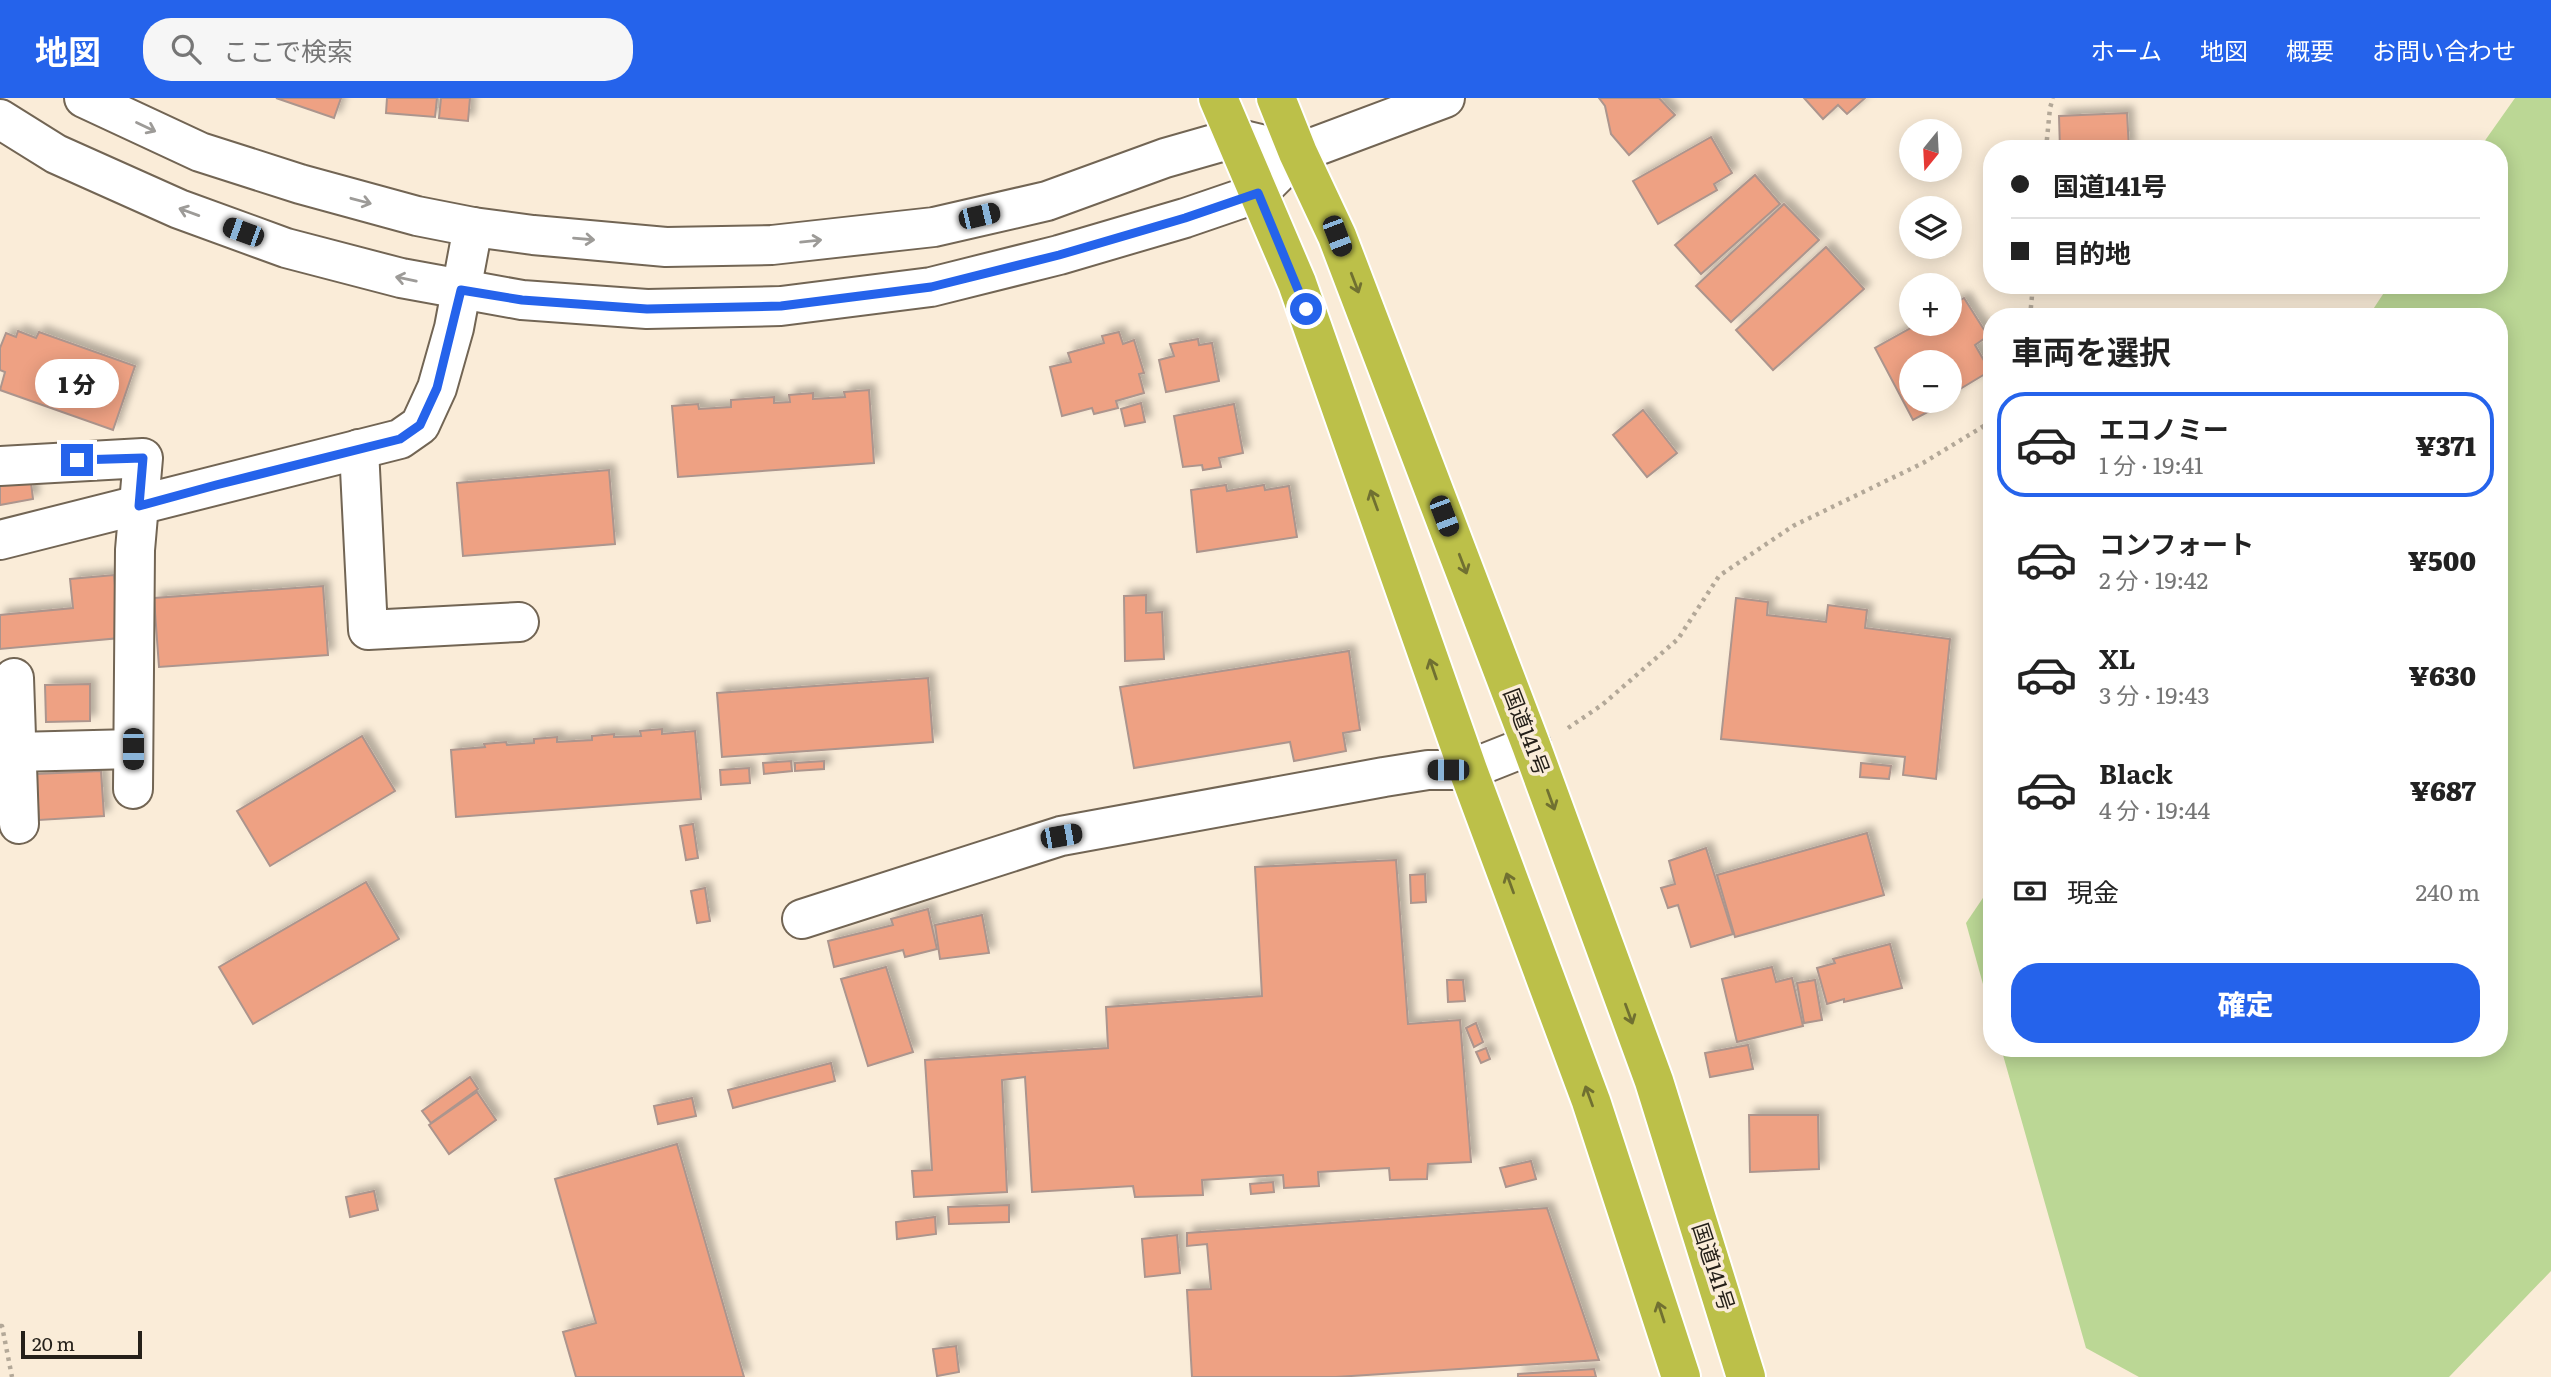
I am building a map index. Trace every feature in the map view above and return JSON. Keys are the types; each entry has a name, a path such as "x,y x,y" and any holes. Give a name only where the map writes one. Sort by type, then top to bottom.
{"highway":[{"path":"1218,98 1297,283 1468,770 1591,1101 1681,1377"},
{"name":"国道141号","path":"1276,98 1298,153 1337,236 1531,745 1654,1081 1746,1377"}],"street":[{"path":"84,98 200,152 300,184 417,216 473,227 666,247 772,245 934,227 1047,201 1165,158 1235,138 1298,153"},
{"path":"0,119 56,154 179,209 286,248 401,278 461,290 522,300 647,309 781,306 931,287 1059,255 1185,218 1258,193 1298,153 1445,98"},
{"path":"0,540 400,439 420,425 437,388 473,227"},
{"path":"359,449 368,630 519,622"},
{"path":"0,466 143,458 135,550 133,789"},
{"path":"14,677 19,824"},
{"path":"802,919 1061,836 1384,777 1428,770 1468,770 1531,745"},
{"path":"16,752 133,749"}],"path":[{"path":"2047,140 2053,98"},
{"path":"1531,745 1581,721 1678,639 1720,576 1793,526 1923,463 1983,426"},
{"path":"0,1326 12,1377"}],"green space":[{"path":"2515,98 2551,98 2551,1271 2449,1377 2139,1377 2086,1348 2004,1057 2508,1057 2508,308 2374,308 2383,294 2508,294 2508,140 2485,140"},
{"path":"1983,898 1983,984 1966,923"}],"building":[{"path":"276,98 341,98 334,118"},
{"path":"387,98 437,98 435,117 386,113"},
{"path":"441,98 470,98 468,121 439,118"},
{"path":"1599,98 1659,98 1675,115 1629,155 1611,134 1605,106"},
{"path":"1804,98 1865,98 1847,114 1838,105 1823,119"},
{"path":"2127,113 2128,140 2060,140 2059,116"},
{"path":"1711,137 1732,173 1714,184 1717,190 1658,224 1633,181"},
{"path":"1755,175 1780,204 1701,274 1675,245"},
{"path":"1784,204 1819,240 1731,322 1696,286"},
{"path":"1826,247 1864,289 1773,370 1736,330"},
{"path":"1964,298 1983,328 1983,339 1975,345 1983,359 1983,375 1962,388 1962,350 1899,350 1899,393 1875,348 1899,335 1962,336"},
{"path":"18,331 36,338 39,332 135,366 113,430 0,390 5,372 0,370 0,348 6,333 16,337"},
{"path":"1119,332 1123,344 1134,340 1144,373 1139,374 1144,393 1116,401 1118,408 1094,414 1092,408 1062,416 1050,367 1071,362 1068,353 1104,343 1102,336"},
{"path":"1198,339 1199,345 1212,343 1219,381 1166,392 1159,360 1174,356 1170,344"},
{"path":"869,390 874,463 678,477 672,406 698,404 699,409 731,407 731,400 774,397 774,403 790,402 789,395 813,393 813,399 845,397 844,392"},
{"path":"1141,403 1145,422 1125,426 1121,409"},
{"path":"1234,404 1243,453 1219,458 1221,467 1203,470 1202,465 1183,467 1174,416"},
{"path":"1643,410 1677,453 1647,477 1613,435"},
{"path":"1909,413 1926,413 1913,420"},
{"path":"609,470 615,544 463,556 457,483"},
{"path":"30,475 33,499 0,505 0,480"},
{"path":"1226,485 1227,491 1264,485 1265,490 1289,486 1297,537 1197,552 1191,490"},
{"path":"114,575 120,638 0,649 0,615 73,608 70,579"},
{"path":"323,586 328,655 159,667 154,598"},
{"path":"1146,595 1146,613 1162,612 1164,659 1125,661 1124,596"},
{"path":"1736,598 1768,602 1767,615 1826,622 1828,605 1867,610 1865,628 1950,639 1936,779 1903,775 1905,757 1721,739"},
{"path":"1349,651 1360,730 1343,733 1346,751 1294,761 1290,742 1134,768 1120,687"},
{"path":"928,678 933,742 722,757 717,693"},
{"path":"90,684 90,721 46,722 45,685"},
{"path":"662,729 662,734 695,731 701,799 456,817 451,750 506,742 507,745 534,743 534,739 557,737 557,742 592,740 592,736 614,734 614,737 641,736 640,731"},
{"path":"362,736 395,791 270,866 237,811"},
{"path":"791,761 792,771 764,774 763,763"},
{"path":"824,761 824,769 795,771 795,763"},
{"path":"1861,763 1891,766 1889,779 1860,777"},
{"path":"749,768 750,783 721,785 720,770"},
{"path":"101,771 104,816 39,820 36,774"},
{"path":"693,824 698,858 686,860 680,826"},
{"path":"1867,833 1884,895 1735,937 1717,875"},
{"path":"1706,848 1733,934 1691,947 1678,905 1668,908 1661,888 1675,884 1669,861"},
{"path":"1396,860 1408,1024 1460,1020 1471,1162 1428,1164 1427,1179 1390,1180 1389,1168 1318,1172 1319,1186 1284,1188 1283,1175 1202,1180 1203,1195 1135,1197 1133,1186 1032,1192 1025,1077 1002,1080 1007,1192 914,1197 912,1171 932,1170 925,1060 1108,1048 1106,1007 1262,996 1255,867"},
{"path":"1425,874 1426,902 1411,903 1410,875"},
{"path":"366,882 399,939 253,1024 219,967"},
{"path":"705,888 710,921 697,923 691,891"},
{"path":"928,909 937,949 905,957 903,950 834,967 828,941 893,925 891,919"},
{"path":"982,915 989,953 940,959 935,925"},
{"path":"1890,944 1902,988 1827,1004 1817,968 1835,963 1833,959"},
{"path":"886,967 913,1052 868,1066 841,979"},
{"path":"1772,967 1776,982 1792,978 1803,1026 1737,1042 1722,979"},
{"path":"1447,980 1463,980 1465,1001 1448,1002"},
{"path":"1815,980 1822,1020 1804,1023 1797,983"},
{"path":"1476,1023 1483,1042 1474,1047 1466,1028"},
{"path":"1748,1045 1753,1069 1710,1077 1705,1053"},
{"path":"1486,1048 1490,1059 1481,1063 1476,1052"},
{"path":"831,1063 835,1081 733,1108 728,1090"},
{"path":"470,1077 478,1089 431,1123 422,1111"},
{"path":"477,1092 496,1120 449,1154 429,1125"},
{"path":"692,1098 696,1116 658,1124 654,1106"},
{"path":"1749,1115 1818,1115 1819,1169 1750,1172"},
{"path":"677,1144 744,1377 576,1377 563,1332 596,1323 555,1179"},
{"path":"1531,1161 1536,1179 1506,1187 1500,1168"},
{"path":"1273,1182 1274,1192 1251,1194 1250,1184"},
{"path":"374,1191 378,1210 350,1217 346,1197"},
{"path":"1009,1205 1009,1222 949,1224 948,1207"},
{"path":"1547,1208 1599,1360 1336,1377 1192,1377 1187,1290 1211,1289 1207,1244 1187,1246 1187,1233"},
{"path":"935,1217 936,1234 897,1239 896,1222"},
{"path":"1177,1235 1180,1273 1145,1277 1142,1239"},
{"path":"956,1346 959,1372 937,1376 933,1349"},
{"path":"1594,1369 1596,1377 1518,1377 1518,1374"}],"route":[{"path":"77,460 143,458 139,506 400,439 420,425 437,388 454,328 461,290 522,300 647,309 781,306 931,287 1059,255 1185,218 1258,193 1306,309"}]}
